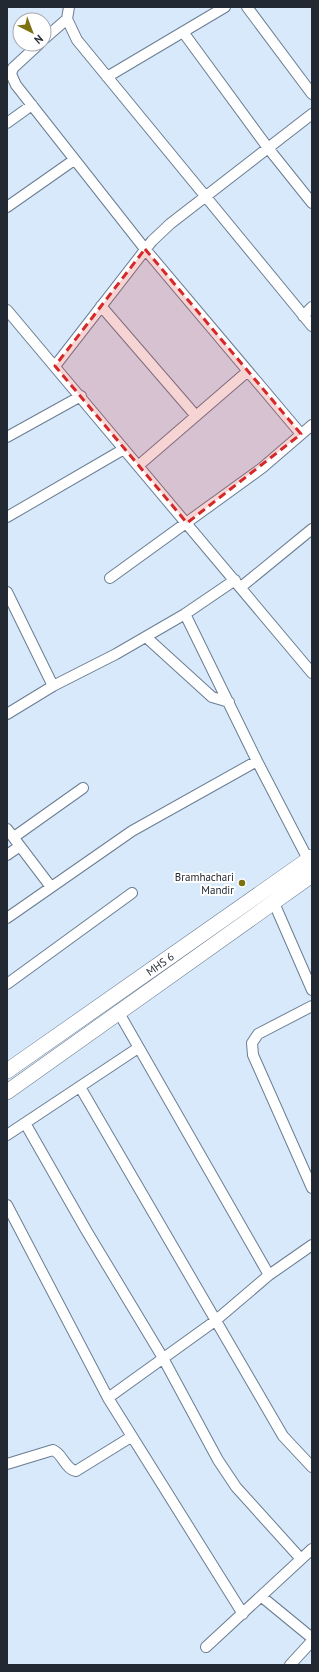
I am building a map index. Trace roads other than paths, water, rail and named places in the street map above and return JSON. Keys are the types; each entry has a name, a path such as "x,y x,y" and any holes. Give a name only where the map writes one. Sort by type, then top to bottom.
{"main road":[{"name":"MHS 6","path":"7,1071 311,861"},
{"path":"7,1092 312,875"}],"street":[{"path":"108,77 226,7"},
{"path":"247,7 312,94"},
{"path":"52,29 68,10"},
{"path":"68,10 77,40 312,326"},
{"path":"183,32 268,148 312,203"},
{"path":"30,52 13,68 11,74 16,85 145,249 301,434"},
{"path":"7,123 32,106"},
{"path":"55,366 145,249 170,224 312,114"},
{"path":"7,207 74,160"},
{"path":"101,306 196,416"},
{"path":"303,316 312,307"},
{"path":"7,310 81,396 312,673"},
{"path":"138,466 248,371"},
{"path":"7,437 81,396"},
{"path":"110,578 262,468 312,425"},
{"path":"7,517 124,449"},
{"path":"7,714 54,686 146,637 238,583 312,530"},
{"path":"7,592 11,610 54,686"},
{"path":"186,614 257,761 311,861"},
{"path":"146,637 209,694 228,702"},
{"path":"7,918 137,828 257,761"},
{"path":"7,855 17,841 83,788"},
{"path":"7,829 51,887"},
{"path":"7,984 132,893"},
{"path":"274,903 312,990"},
{"path":"312,1006 258,1034 252,1043 253,1055 312,1188"},
{"path":"119,1013 269,1276"},
{"path":"7,1135 138,1048"},
{"path":"80,1087 283,1436 312,1467"},
{"path":"25,1123 86,1230 163,1358 218,1460 236,1487 301,1560"},
{"path":"7,1205 108,1398 243,1614"},
{"path":"108,1398 215,1321 269,1276 312,1244"},
{"path":"7,1464 53,1450 58,1453 70,1469 76,1471 131,1437"},
{"path":"206,1647 262,1597 312,1549"},
{"path":"262,1597 312,1641 290,1665"}],"place":[{"name":"Bramhachari Mandir","path":"242,883"}]}
